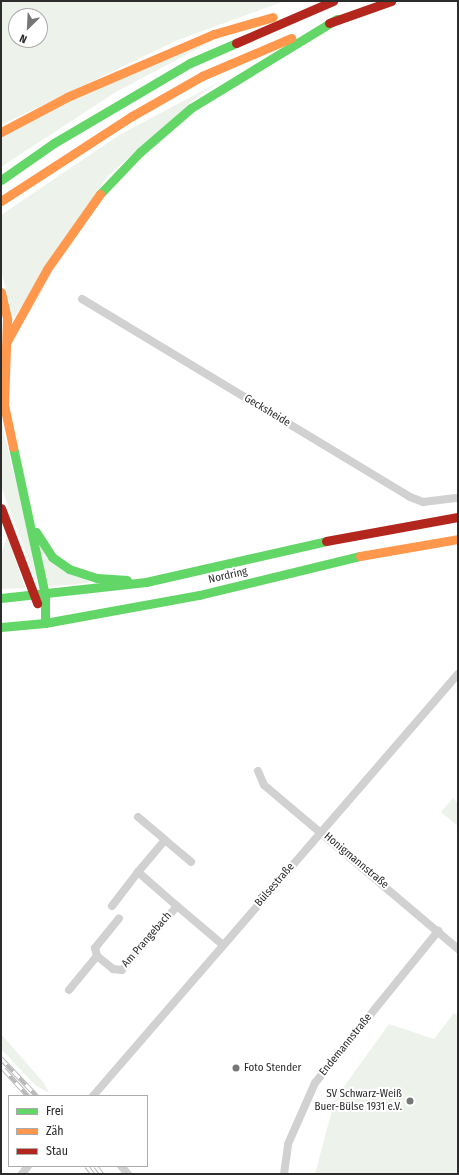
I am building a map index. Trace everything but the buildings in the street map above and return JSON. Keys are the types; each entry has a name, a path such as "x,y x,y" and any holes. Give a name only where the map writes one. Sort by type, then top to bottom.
{"main road":[{"path":"1,132 67,97 214,34 328,1"},
{"path":"1,180 61,138 190,63 333,1"},
{"path":"1,201 63,158 202,76 337,19 391,1"},
{"path":"1,355 7,341 47,269 89,206 140,152 196,105 337,19"},
{"path":"1,292 7,319 4,405 45,595 44,623"},
{"path":"1,508 44,623"},
{"name":"Nordring","path":"1,598 45,595 146,582 376,530 458,517"},
{"path":"30,520 47,551 69,569 97,578 146,582"},
{"name":"Nordring","path":"1,627 44,623 199,595 387,550 458,539"}],"street":[{"name":"Gecksheide","path":"82,299 410,497 423,502 458,498"},
{"name":"Bülsestraße","path":"94,1095 458,674"},
{"name":"Honigmannstraße","path":"258,771 264,785 458,949"},
{"path":"138,817 190,862"},
{"path":"112,906 165,840"},
{"name":"Am Prangebach","path":"138,872 223,945"},
{"name":"Am Prangebach","path":"97,956 113,969 122,970 177,906"},
{"path":"69,990 97,956 94,948 119,918"},
{"name":"Endemannstraße","path":"284,1174 288,1144 315,1083 438,931"}],"shaded area":[{"path":"1,1 285,1 178,40 1,125"},
{"path":"214,40 116,92 1,167 1,137 61,105"},
{"path":"221,81 200,95 107,177 14,318 1,271 1,215 119,135"},
{"path":"1,420 25,520 38,587 1,486"},
{"path":"7,535 25,588 1,589 1,557"},
{"path":"39,544 88,581 88,583 47,587"},
{"path":"453,798 458,803 458,826 441,812"},
{"name":"SV Schwarz-Weiß Buer-Bülse 1931 e.V.","path":"454,1013 458,1016 458,1174 315,1174 335,1099 389,1024 434,1039"},
{"path":"1,1034 44,1083 49,1093 35,1085 1,1049"}],"railway":[{"path":"1,1058 36,1095"},
{"path":"4,1069 27,1095"},
{"path":"88,1167 93,1174"},
{"path":"97,1167 102,1174"}],"traffic: fast":[{"path":"100,194 140,152 191,108 337,19"},
{"path":"1,180 54,143 190,63 236,43"},
{"path":"13,447 45,595 45,623"},
{"path":"36,532 52,557 69,569 97,578 127,580"},
{"path":"1,598 146,582 326,541"},
{"path":"1,627 45,623 199,595 360,556"}],"traffic: slow":[{"path":"1,132 67,97 214,34 273,17"},
{"path":"1,201 132,116 202,76 291,38"},
{"path":"7,341 47,269 100,194"},
{"path":"1,292 7,319 4,405 13,447"},
{"path":"360,556 458,539"}],"traffic: jam":[{"path":"236,43 333,1"},
{"path":"329,23 391,1"},
{"path":"1,508 37,603"},
{"path":"326,541 458,517"}],"place":[{"name":"Foto Stender","path":"236,1068"},
{"name":"SV Schwarz-Weiß Buer-Bülse 1931 e.V.","path":"410,1101"}]}
